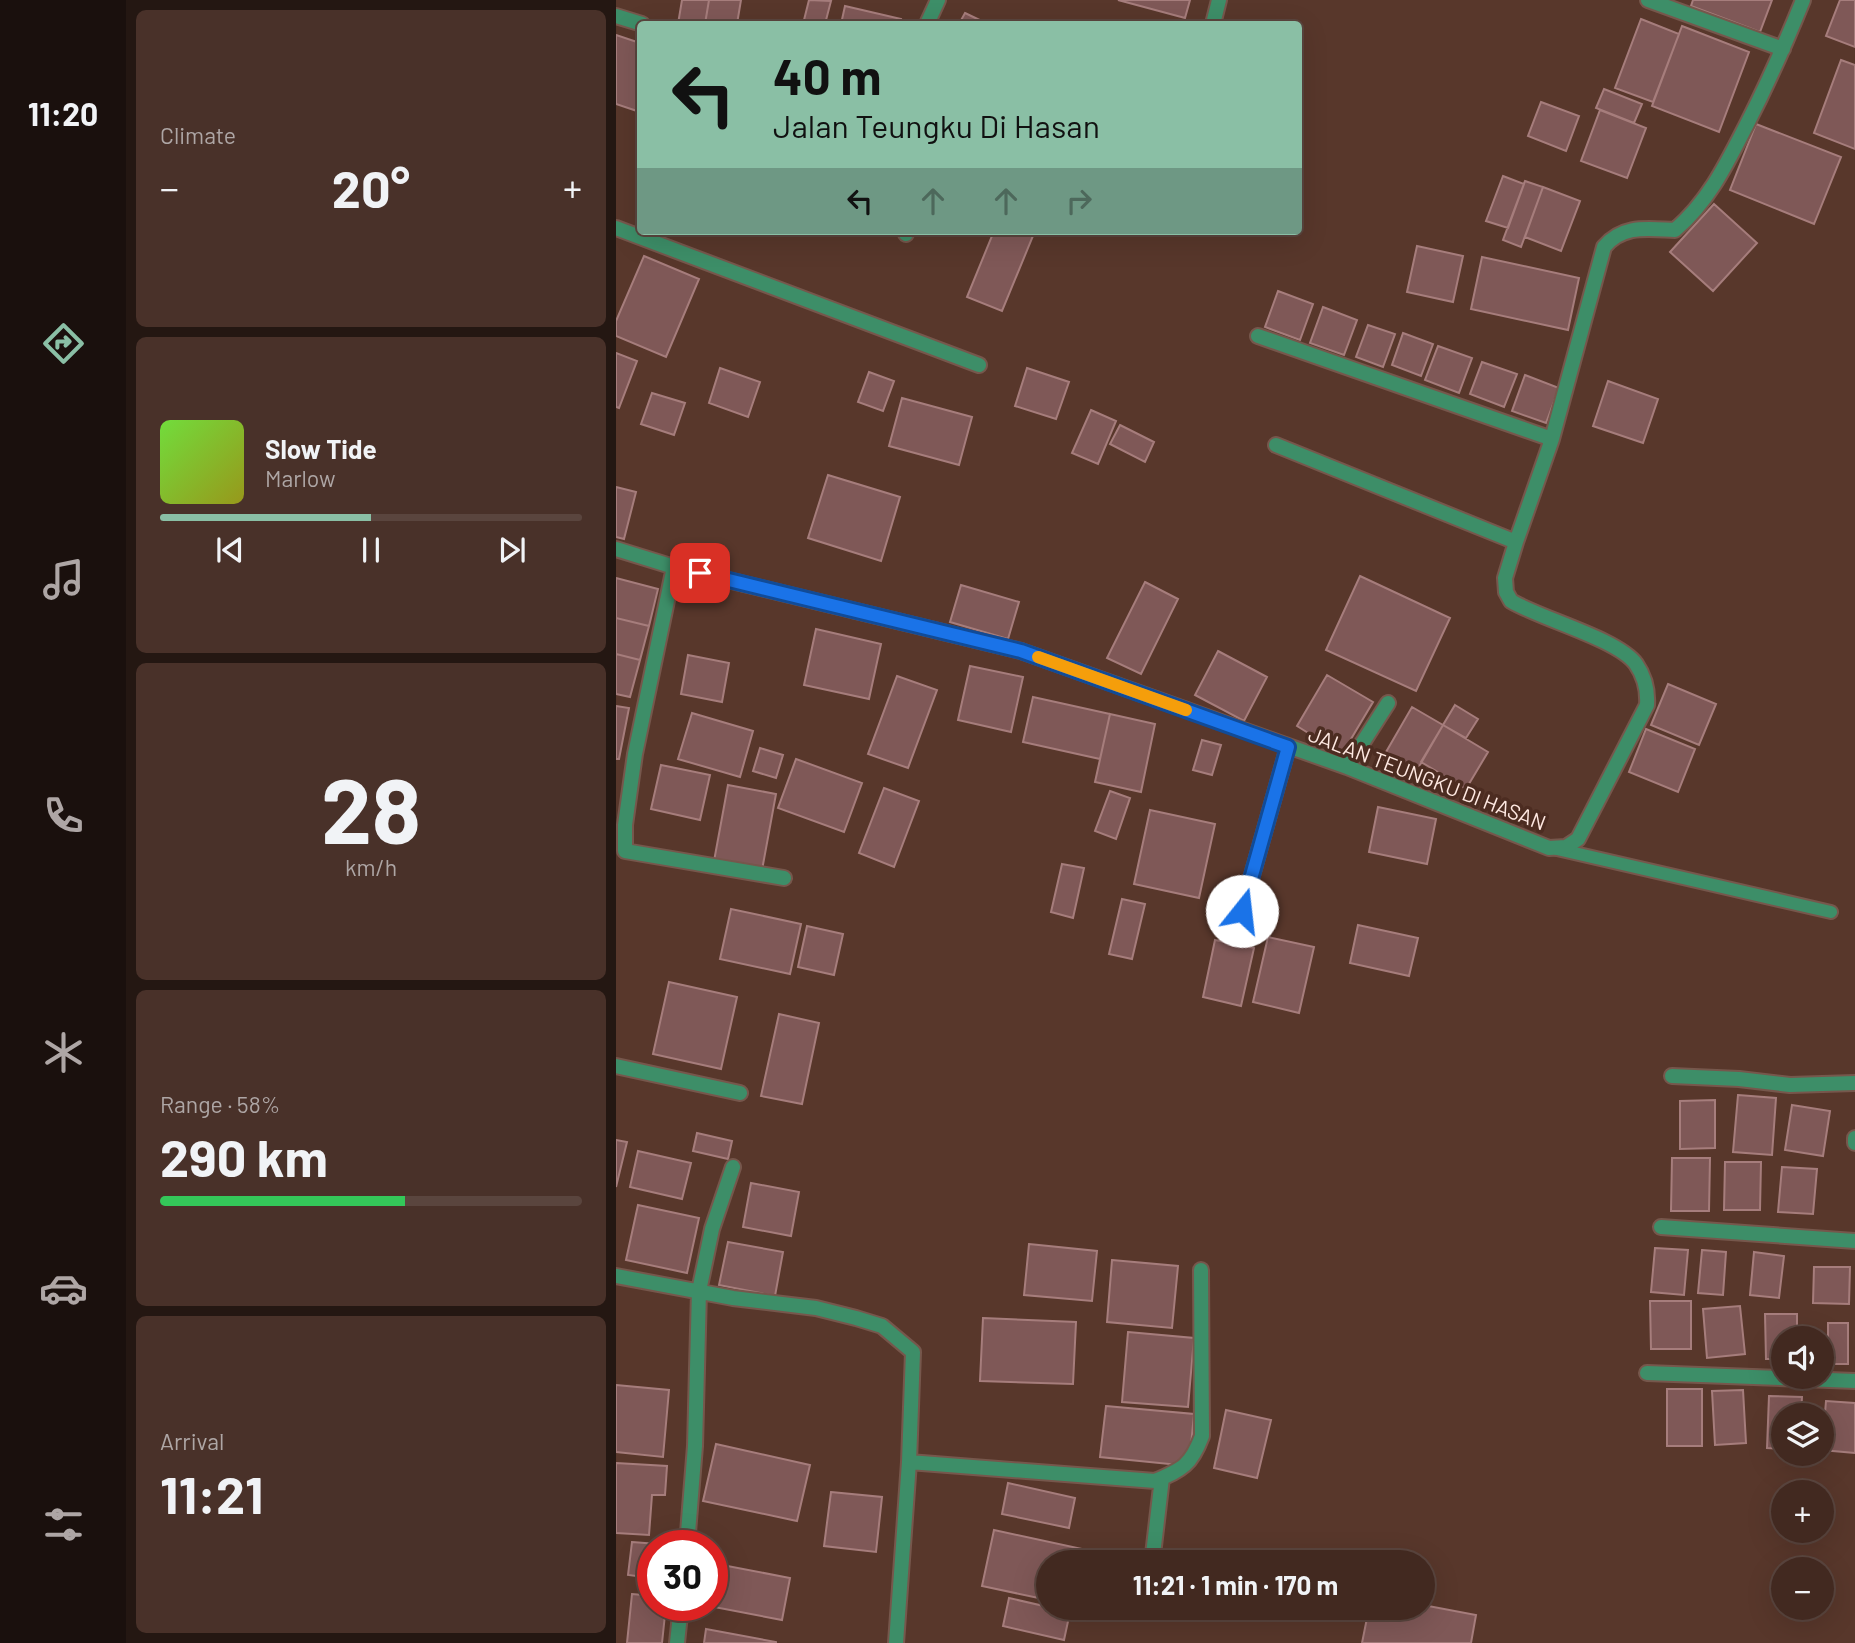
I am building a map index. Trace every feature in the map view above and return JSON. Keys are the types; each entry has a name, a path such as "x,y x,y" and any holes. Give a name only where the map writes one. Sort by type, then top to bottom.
{"street":[{"path":"929,21 938,0"},
{"path":"1214,21 1219,0"},
{"path":"1648,0 1783,48"},
{"name":"JALAN TEUNGKU DI HASAN","path":"616,549 674,567 1021,651 1347,767 1549,848 1566,847 1577,839 1647,705 1645,681 1636,664 1613,646 1511,601 1506,592 1505,578 1552,439 1604,247 1611,238 1635,228 1675,230 1703,203 1723,172 1804,0"},
{"path":"616,16 637,22"},
{"path":"616,228 979,365"},
{"path":"1258,335 1552,439"},
{"path":"1276,446 1516,542"},
{"path":"674,567 635,754 625,825 625,850 784,878"},
{"path":"1347,767 1388,703"},
{"path":"1242,911 1288,747"},
{"path":"616,1066 740,1093"},
{"path":"1672,1076 1739,1079 1790,1085 1855,1083"},
{"path":"688,1530 695,1446 699,1291 712,1229 733,1167"},
{"path":"1661,1227 1855,1241"},
{"path":"909,1462 1155,1481 1179,1471 1194,1456 1202,1436 1201,1270"},
{"path":"616,1276 733,1298 816,1308 882,1326 913,1352 909,1462 896,1643"},
{"path":"1647,1373 1855,1381"},
{"path":"1154,1550 1162,1478"},
{"path":"677,1643 679,1621"}],"lane":[{"path":"1557,849 1830,912"}],"building":[{"path":"682,0 709,0 706,21 678,21"},
{"path":"709,0 741,0 738,21 706,21"},
{"path":"809,0 831,1 826,21 804,21"},
{"path":"1118,0 1190,0 1185,18"},
{"path":"1693,0 1772,0 1760,32 1691,6"},
{"path":"1840,0 1855,0 1855,47 1826,36"},
{"path":"845,6 901,19 901,21 842,21"},
{"path":"965,13 982,21 961,21"},
{"path":"1641,19 1679,34 1653,102 1615,88"},
{"path":"1682,26 1749,52 1719,132 1652,106"},
{"path":"616,35 637,42 637,111 616,104"},
{"path":"1841,60 1855,65 1855,149 1814,133"},
{"path":"1604,89 1642,104 1634,123 1596,108"},
{"path":"1541,102 1579,116 1566,151 1528,136"},
{"path":"1600,110 1646,128 1627,178 1581,161"},
{"path":"1756,124 1841,157 1814,224 1730,190"},
{"path":"1503,176 1524,184 1508,228 1486,221"},
{"path":"1525,181 1543,187 1521,247 1503,240"},
{"path":"1543,187 1580,201 1561,251 1525,237"},
{"path":"1714,204 1757,243 1713,291 1670,252"},
{"path":"992,235 1033,235 1002,311 967,297"},
{"path":"1417,246 1463,256 1453,302 1407,292"},
{"path":"644,256 699,279 666,357 616,336 616,321"},
{"path":"1482,257 1579,278 1568,330 1471,309"},
{"path":"1278,291 1313,304 1300,340 1265,327"},
{"path":"1323,307 1357,320 1344,355 1310,343"},
{"path":"1368,325 1395,334 1383,367 1356,357"},
{"path":"1403,333 1433,344 1421,376 1392,365"},
{"path":"1438,346 1472,358 1459,393 1425,380"},
{"path":"616,353 637,361 619,408 616,407"},
{"path":"1482,362 1517,374 1504,407 1470,394"},
{"path":"720,368 760,382 748,417 709,403"},
{"path":"1027,368 1069,382 1056,419 1015,406"},
{"path":"869,372 894,381 883,411 858,402"},
{"path":"1525,375 1559,388 1546,423 1512,411"},
{"path":"1608,381 1658,399 1643,443 1593,426"},
{"path":"652,393 685,403 674,435 641,424"},
{"path":"902,398 972,417 959,465 889,446"},
{"path":"1091,410 1116,421 1098,464 1072,453"},
{"path":"1120,425 1154,442 1145,462 1110,444"},
{"path":"828,475 900,497 881,561 808,538"},
{"path":"616,487 636,492 624,539 616,537"},
{"path":"1360,576 1450,618 1416,691 1326,650"},
{"path":"616,578 658,589 649,626 616,618"},
{"path":"1145,582 1178,599 1141,674 1107,658"},
{"path":"961,585 1019,602 1008,639 950,622"},
{"path":"616,618 649,626 640,660 616,654"},
{"path":"816,629 881,644 869,699 804,685"},
{"path":"1218,651 1267,677 1244,721 1195,695"},
{"path":"616,654 640,660 630,697 616,694"},
{"path":"688,655 729,663 722,702 681,694"},
{"path":"970,666 1023,677 1011,732 958,720"},
{"path":"1327,675 1373,702 1342,754 1297,726"},
{"path":"897,676 937,690 908,768 868,754"},
{"path":"1668,684 1716,704 1699,745 1651,725"},
{"path":"1033,697 1110,714 1100,759 1023,742"},
{"path":"1455,705 1478,719 1466,738 1443,725"},
{"path":"616,706 629,708 619,759 616,759"},
{"path":"1412,707 1443,725 1413,777 1382,759"},
{"path":"692,713 753,731 740,777 678,759"},
{"path":"1110,714 1155,724 1141,792 1095,782"},
{"path":"1443,725 1488,752 1466,789 1421,762"},
{"path":"1646,729 1695,749 1678,792 1629,772"},
{"path":"1202,740 1221,745 1212,775 1193,770"},
{"path":"760,748 783,755 776,778 753,771"},
{"path":"796,759 862,783 844,832 778,808"},
{"path":"661,765 710,775 700,820 651,809"},
{"path":"728,785 776,794 762,870 714,861"},
{"path":"884,788 919,801 894,867 859,853"},
{"path":"1110,791 1130,798 1116,839 1095,831"},
{"path":"1378,807 1436,819 1427,864 1369,852"},
{"path":"1150,810 1215,824 1199,898 1134,884"},
{"path":"1062,864 1084,868 1073,918 1051,912"},
{"path":"1122,899 1145,904 1132,959 1109,954"},
{"path":"731,909 801,924 790,974 720,959"},
{"path":"1358,925 1418,938 1409,976 1350,963"},
{"path":"807,926 843,934 834,975 798,967"},
{"path":"1268,937 1314,947 1299,1013 1253,1002"},
{"path":"1215,940 1254,948 1241,1006 1203,997"},
{"path":"669,982 737,997 721,1069 653,1054"},
{"path":"779,1014 819,1023 802,1104 761,1096"},
{"path":"1738,1095 1776,1098 1772,1155 1733,1152"},
{"path":"1715,1100 1715,1148 1680,1149 1680,1101"},
{"path":"1792,1105 1830,1111 1823,1156 1785,1150"},
{"path":"697,1133 732,1141 728,1159 693,1151"},
{"path":"616,1140 627,1142 616,1187"},
{"path":"638,1151 691,1163 682,1199 630,1187"},
{"path":"1672,1158 1710,1158 1709,1211 1671,1211"},
{"path":"1725,1162 1761,1162 1760,1210 1724,1210"},
{"path":"1782,1167 1817,1169 1813,1214 1778,1212"},
{"path":"751,1183 799,1192 791,1236 743,1227"},
{"path":"638,1205 699,1218 687,1273 626,1260"},
{"path":"728,1242 783,1252 775,1296 719,1285"},
{"path":"1029,1244 1097,1251 1092,1301 1024,1295"},
{"path":"1655,1248 1688,1250 1684,1295 1651,1292"},
{"path":"1702,1250 1726,1252 1723,1295 1698,1293"},
{"path":"1754,1252 1784,1256 1779,1298 1750,1295"},
{"path":"1112,1260 1178,1266 1172,1328 1107,1322"},
{"path":"1814,1267 1850,1267 1849,1304 1813,1303"},
{"path":"1650,1301 1691,1301 1691,1349 1651,1349"},
{"path":"1740,1306 1745,1354 1707,1358 1703,1309"},
{"path":"1765,1314 1797,1314 1797,1326 1771,1326 1771,1359 1766,1359"},
{"path":"983,1318 1076,1322 1073,1384 980,1381"},
{"path":"1828,1323 1848,1323 1848,1364 1834,1364 1834,1326 1828,1326"},
{"path":"1128,1332 1194,1338 1188,1407 1122,1402"},
{"path":"616,1385 669,1390 663,1457 616,1452"},
{"path":"1667,1389 1702,1389 1702,1446 1667,1446"},
{"path":"1743,1390 1746,1443 1715,1445 1712,1391"},
{"path":"1769,1396 1802,1397 1802,1403 1771,1403 1771,1448 1767,1448"},
{"path":"1826,1401 1855,1403 1855,1453 1834,1451 1834,1403"},
{"path":"1106,1406 1194,1414 1189,1466 1100,1457"},
{"path":"1226,1410 1271,1420 1257,1478 1214,1468"},
{"path":"716,1444 810,1465 797,1521 703,1501"},
{"path":"616,1463 667,1466 665,1495 652,1495 649,1530 637,1530 637,1534 616,1533"},
{"path":"1008,1483 1075,1498 1069,1528 1002,1514"},
{"path":"831,1492 882,1497 876,1552 824,1546"},
{"path":"994,1530 1087,1550 1036,1550 1036,1597 982,1586"},
{"path":"632,1542 637,1542 637,1576 628,1575"},
{"path":"728,1566 790,1578 782,1620 728,1610"},
{"path":"632,1594 637,1594 637,1621 664,1621 662,1643 627,1643"},
{"path":"1009,1598 1036,1604 1036,1620 1068,1620 1064,1640 1003,1626"},
{"path":"1435,1607 1476,1615 1471,1643 1362,1643 1367,1620 1435,1620"},
{"path":"706,1629 776,1642 776,1643 704,1643"}],"slow traffic":[{"path":"1038,657 1186,710"}],"route":[{"path":"700,573 1021,651 1288,747 1242,911"}]}
